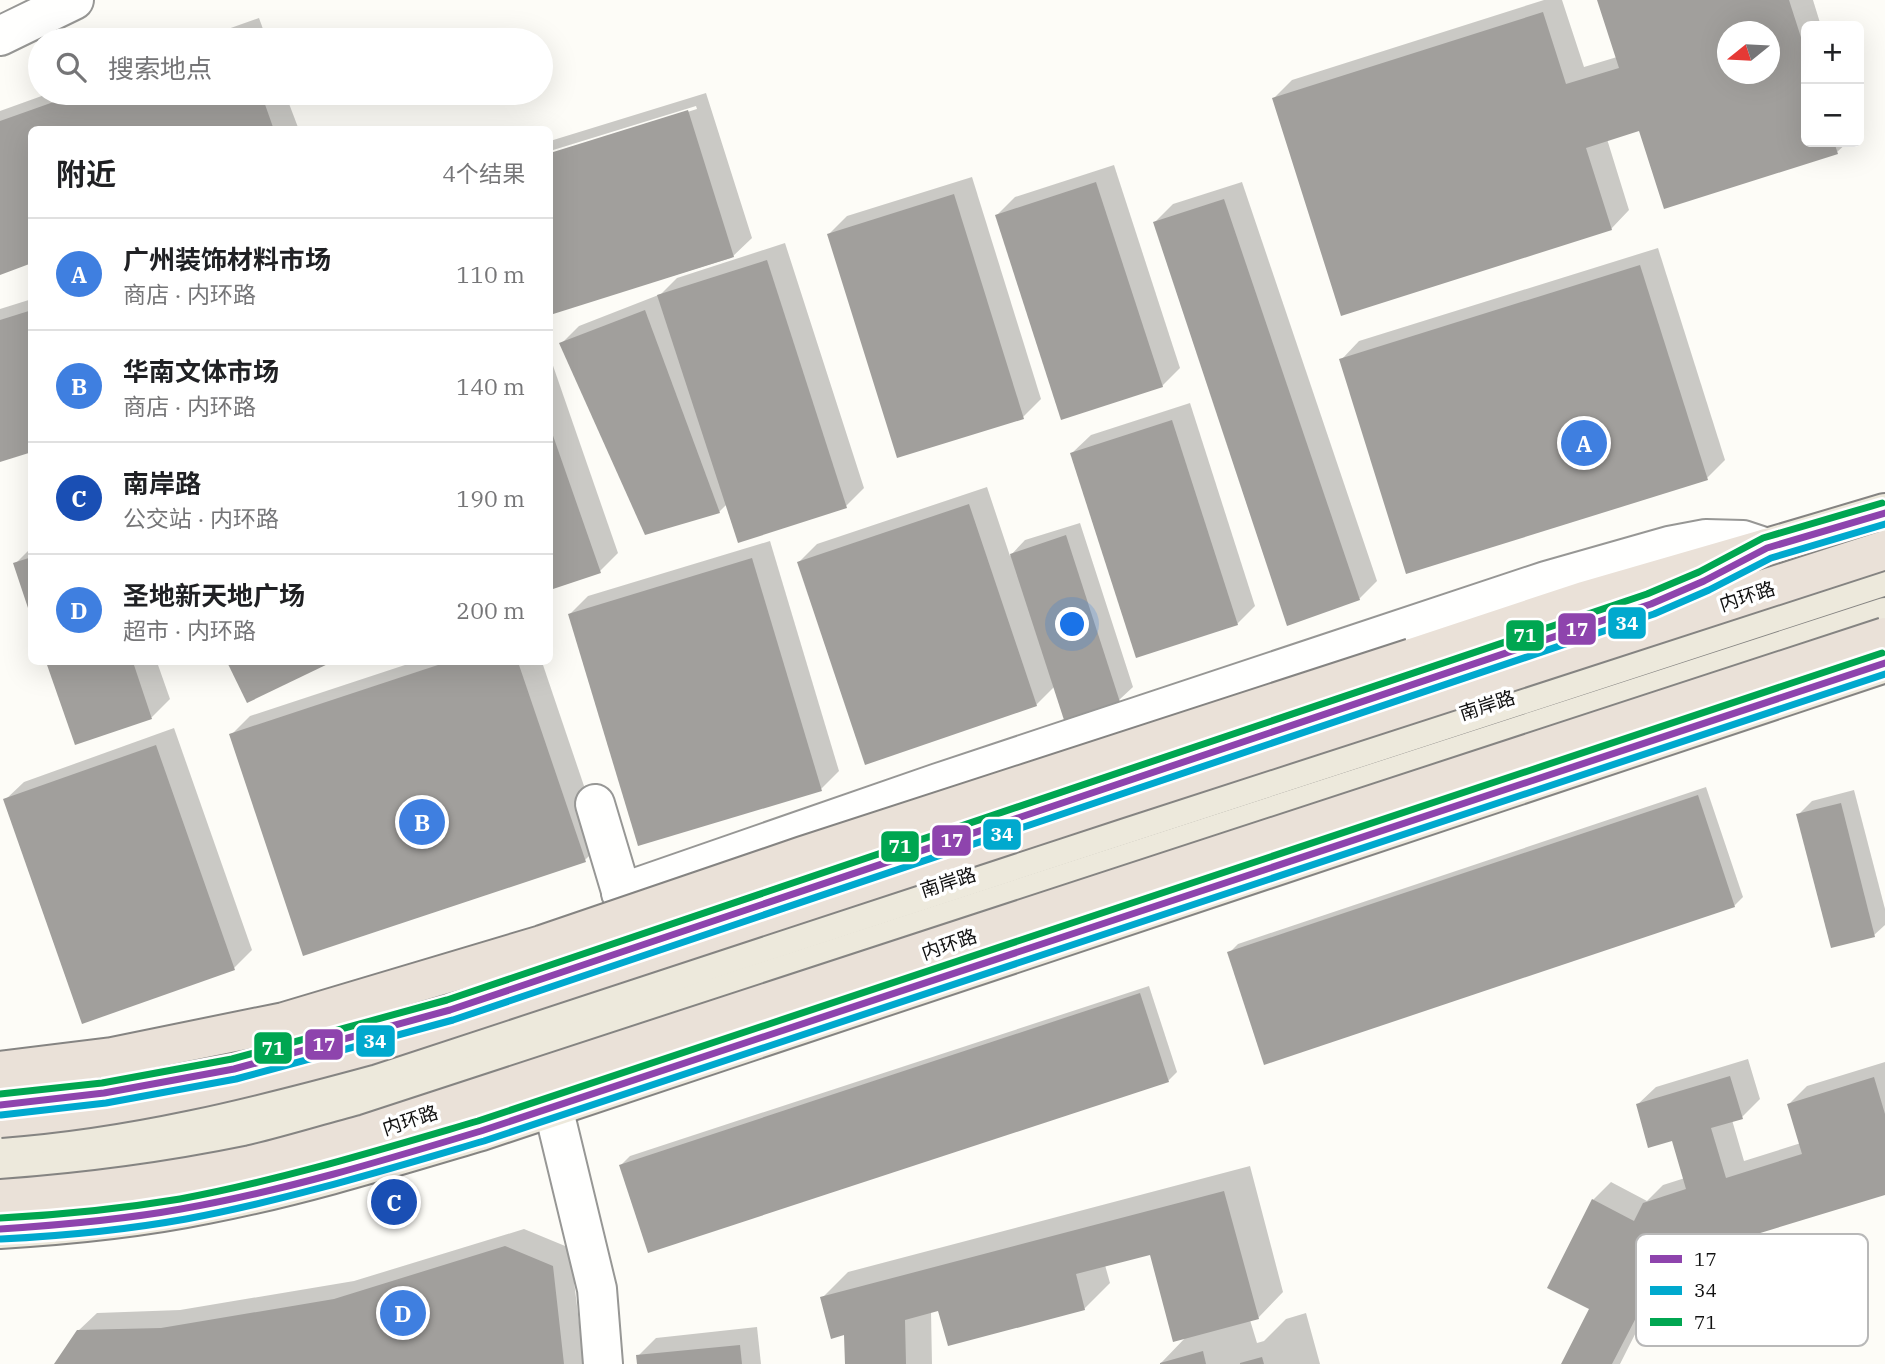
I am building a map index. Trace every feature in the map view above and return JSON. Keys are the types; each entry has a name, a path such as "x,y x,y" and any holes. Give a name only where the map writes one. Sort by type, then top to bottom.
{"highway":[{"path":"0,1072 112,1057 284,1022 542,945 803,856 1584,601 1767,548"},
{"name":"内环路","path":"0,1118 104,1106 188,1092 366,1046 1483,679 1885,550"},
{"name":"内环路","path":"0,1199 140,1184 253,1164 366,1134 1885,637"}],"main road":[{"path":"0,1105 104,1093 234,1069 450,1010 1651,604 1704,581 1767,548 1885,513"},
{"path":"1697,638 1767,548"},
{"name":"南岸路","path":"0,1177 119,1145 230,1109 354,1076 1885,576"},
{"name":"南岸路","path":"0,1141 119,1145 243,1142 383,1105 1885,617"},
{"path":"0,1229 65,1225 208,1204 291,1185 468,1135 1885,663"},
{"path":"1022,816 1121,825"}],"street":[{"path":"0,37 74,0"},
{"path":"621,893 938,783 1546,581 1669,545 1706,539 1743,540 1767,548"},
{"path":"595,804 638,948"},
{"path":"553,1107 597,1289 603,1364"},
{"path":"119,1145 128,1217"}],"building":[{"path":"1597,0 1789,0 1801,37 1801,147 1836,147 1838,154 1664,209 1639,131 1586,148 1612,230 1341,316 1272,98 1543,12 1566,84 1619,68"},
{"path":"45,105 265,105 273,126 28,126 28,264 0,275 0,121"},
{"path":"688,110 734,257 553,314 553,152"},
{"path":"1096,182 1163,387 1061,420 995,215"},
{"path":"954,194 1024,419 897,458 827,234"},
{"path":"1224,199 1360,600 1287,626 1153,222"},
{"path":"767,260 847,508 738,543 657,295"},
{"path":"1640,265 1708,480 1406,574 1339,359"},
{"path":"645,310 720,513 645,535 559,343"},
{"path":"28,311 28,453 0,462 0,320"},
{"path":"1172,420 1238,625 1136,658 1070,453"},
{"path":"553,436 601,573 553,589"},
{"path":"969,504 1037,706 865,765 797,562"},
{"path":"1066,535 1120,702 1064,720 1010,554"},
{"path":"28,558 28,608 13,563"},
{"path":"752,558 822,791 638,846 568,614"},
{"path":"47,665 134,665 152,719 75,745"},
{"path":"228,665 326,665 247,703"},
{"path":"438,665 519,665 586,862 303,956 229,734"},
{"path":"156,745 235,970 82,1024 3,799"},
{"path":"1698,795 1735,907 1264,1065 1227,952"},
{"path":"1841,803 1875,937 1831,948 1796,814"},
{"path":"1140,993 1169,1082 648,1253 619,1165"},
{"path":"1730,1076 1743,1119 1711,1128 1726,1178 1802,1154 1787,1104 1874,1077 1885,1114 1885,1195 1757,1234 1636,1234 1636,1318 1612,1364 1561,1364 1589,1309 1547,1288 1592,1199 1634,1221 1643,1203 1686,1189 1672,1141 1648,1148 1636,1104"},
{"path":"1224,1191 1259,1319 1173,1342 1150,1255 1076,1274 1085,1310 948,1346 938,1311 905,1320 906,1364 845,1364 844,1335 831,1339 820,1297"},
{"path":"505,1246 553,1266 564,1364 54,1364 77,1330 161,1328 334,1299"},
{"path":"740,1345 742,1364 637,1364 636,1355"},
{"path":"1203,1351 1206,1364 1160,1364 1160,1363"},
{"path":"1262,1357 1264,1364 1240,1364 1240,1363"}],"transit line":[{"name":"71","path":"0,1094 102,1083 232,1059 447,1000 1647,594 1699,572 1763,538 1882,503"},
{"name":"17","path":"0,1105 104,1093 234,1069 450,1010 1651,604 1704,581 1767,548 1885,513"},
{"name":"34","path":"1,1115 106,1103 236,1079 453,1020 1654,614 1771,558 1885,524"},
{"name":"71","path":"0,1218 112,1209 180,1199 330,1164 478,1121 1882,653"},
{"name":"17","path":"0,1229 113,1219 219,1202 332,1175 481,1131 1885,663"},
{"name":"34","path":"1,1239 117,1229 224,1211 336,1184 484,1141 1885,674"}],"place":[{"name":"广州装饰材料市场","path":"1584,443"},
{"name":"华南文体市场","path":"422,822"},
{"name":"南岸路","path":"394,1202"},
{"name":"圣地新天地广场","path":"403,1313"}]}
